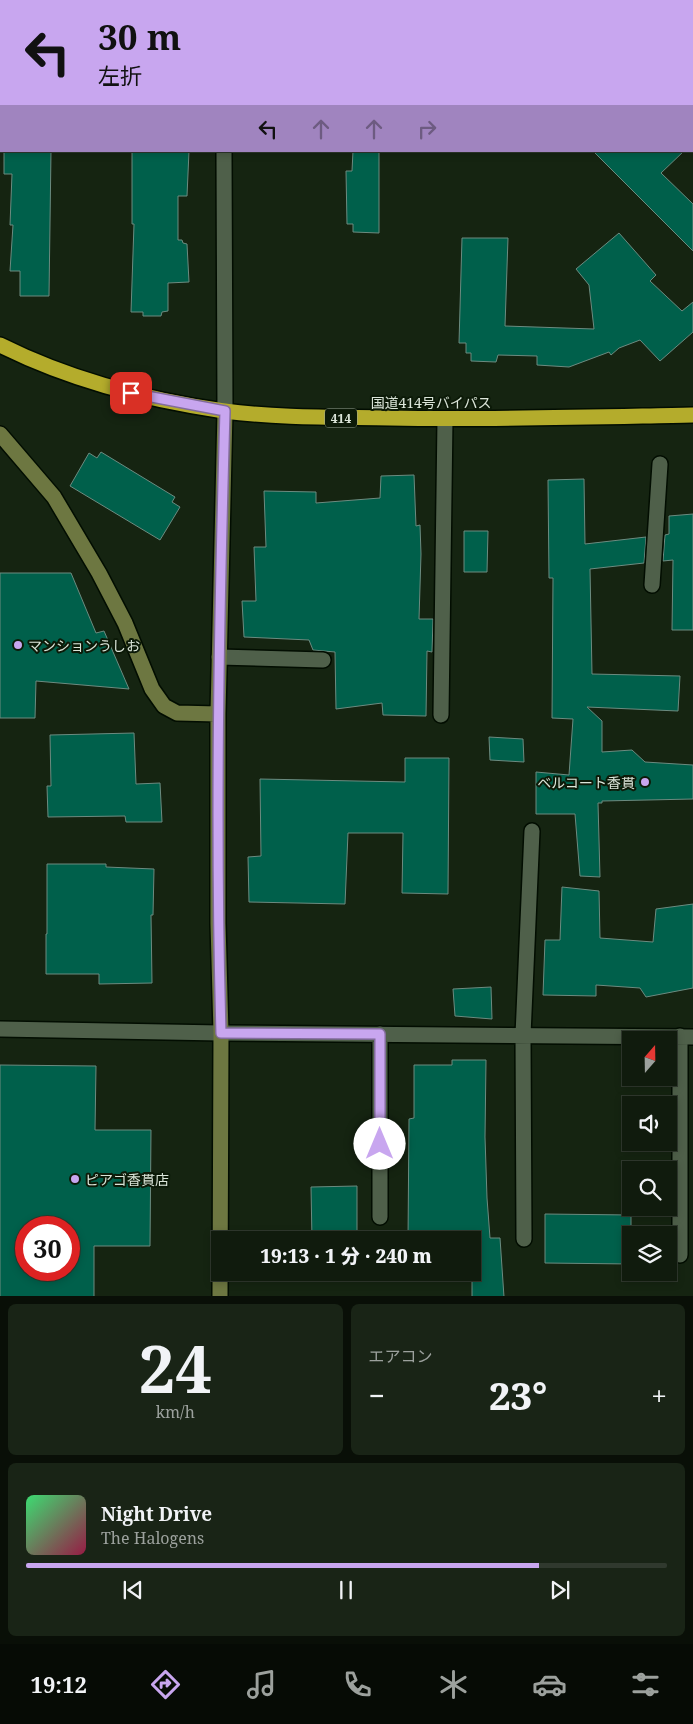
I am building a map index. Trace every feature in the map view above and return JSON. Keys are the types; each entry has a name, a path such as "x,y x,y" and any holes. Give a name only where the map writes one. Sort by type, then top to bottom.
{"highway":[{"name":"国道414号バイパス","path":"0,345 87,381 131,393 225,411 303,417 446,419 693,416"}],"street":[{"path":"220,1296 221,1033 218,923 218,714 225,411 224,152"},
{"path":"441,715 446,419"},
{"path":"0,434 54,497 99,573 125,623 152,688 164,706 177,713 218,714"},
{"path":"652,585 660,464"},
{"path":"219,657 323,660"},
{"path":"524,1239 523,1035 532,831"},
{"path":"0,1029 221,1033 686,1036 680,1255"},
{"path":"380,1034 380,1217"}],"building":[{"path":"4,152 51,152 49,296 20,296 20,271 10,271 13,225 10,225 12,174 4,174"},
{"path":"132,152 189,152 187,196 178,196 178,240 182,240 183,243 187,244 189,282 168,283 168,311 162,312 161,316 143,316 143,312 131,312 134,224 132,224"},
{"path":"353,152 379,152 379,233 353,232 353,224 347,224 346,171 352,171"},
{"path":"594,152 683,152 661,173 693,204 693,251"},
{"path":"619,233 656,275 650,281 682,311 693,302 693,332 660,361 640,340 619,348 611,355 609,352 569,367 537,365 537,356 498,355 496,362 471,361 471,353 466,353 466,343 459,343 462,238 508,238 505,326 594,329 589,285 576,269"},
{"path":"101,452 175,497 172,502 180,507 160,540 70,486 89,453 97,458"},
{"path":"414,475 416,526 420,525 419,619 433,619 432,652 427,651 426,716 383,715 382,703 336,709 335,652 313,650 309,640 244,637 242,601 256,601 254,547 266,547 264,491 316,492 316,503 380,498 381,476"},
{"path":"584,479 585,544 646,537 644,563 590,569 592,674 680,676 678,711 587,707 602,721 602,752 632,750 645,762 693,765 693,799 602,801 602,803 598,803 600,877 580,876 575,814 536,814 536,772 569,775 573,719 552,718 553,578 549,578 548,480"},
{"path":"693,514 693,630 672,630 673,560 663,561 665,535 669,534 669,516"},
{"path":"464,531 488,531 487,572 464,572"},
{"path":"0,573 71,573 96,633 104,631 129,689 36,681 35,718 0,718"},
{"path":"134,733 136,784 160,783 162,822 126,822 125,816 48,817 47,786 51,786 50,735"},
{"path":"489,737 523,739 524,762 490,760"},
{"path":"405,758 449,758 448,894 402,893 403,833 348,833 345,904 249,902 248,857 261,856 260,779 405,782"},
{"path":"47,864 106,864 106,867 154,869 153,915 151,915 152,983 99,984 99,974 46,974"},
{"path":"562,887 599,891 600,938 653,942 656,909 693,904 693,988 646,997 640,988 596,985 596,996 543,995 545,940 560,940"},
{"path":"491,987 492,1019 455,1016 453,989"},
{"path":"452,1060 486,1060 485,1137 490,1238 500,1238 504,1296 472,1296 472,1281 481,1281 481,1231 408,1231 409,1119 414,1118 414,1065 452,1065"},
{"name":"ピアゴ香貫店","path":"0,1065 96,1066 95,1130 151,1130 150,1246 94,1246 94,1296 0,1296"},
{"path":"357,1186 357,1231 312,1231 311,1187"},
{"path":"545,1214 631,1216 631,1226 622,1226 622,1264 545,1263"}],"place":[{"name":"マンションうしお","path":"18,645"},
{"name":"ベルコート香貫","path":"645,782"},
{"name":"ピアゴ香貫店","path":"75,1179"}],"route":[{"path":"131,393 225,411 218,714 218,923 221,1033 380,1034 380,1144"}]}
